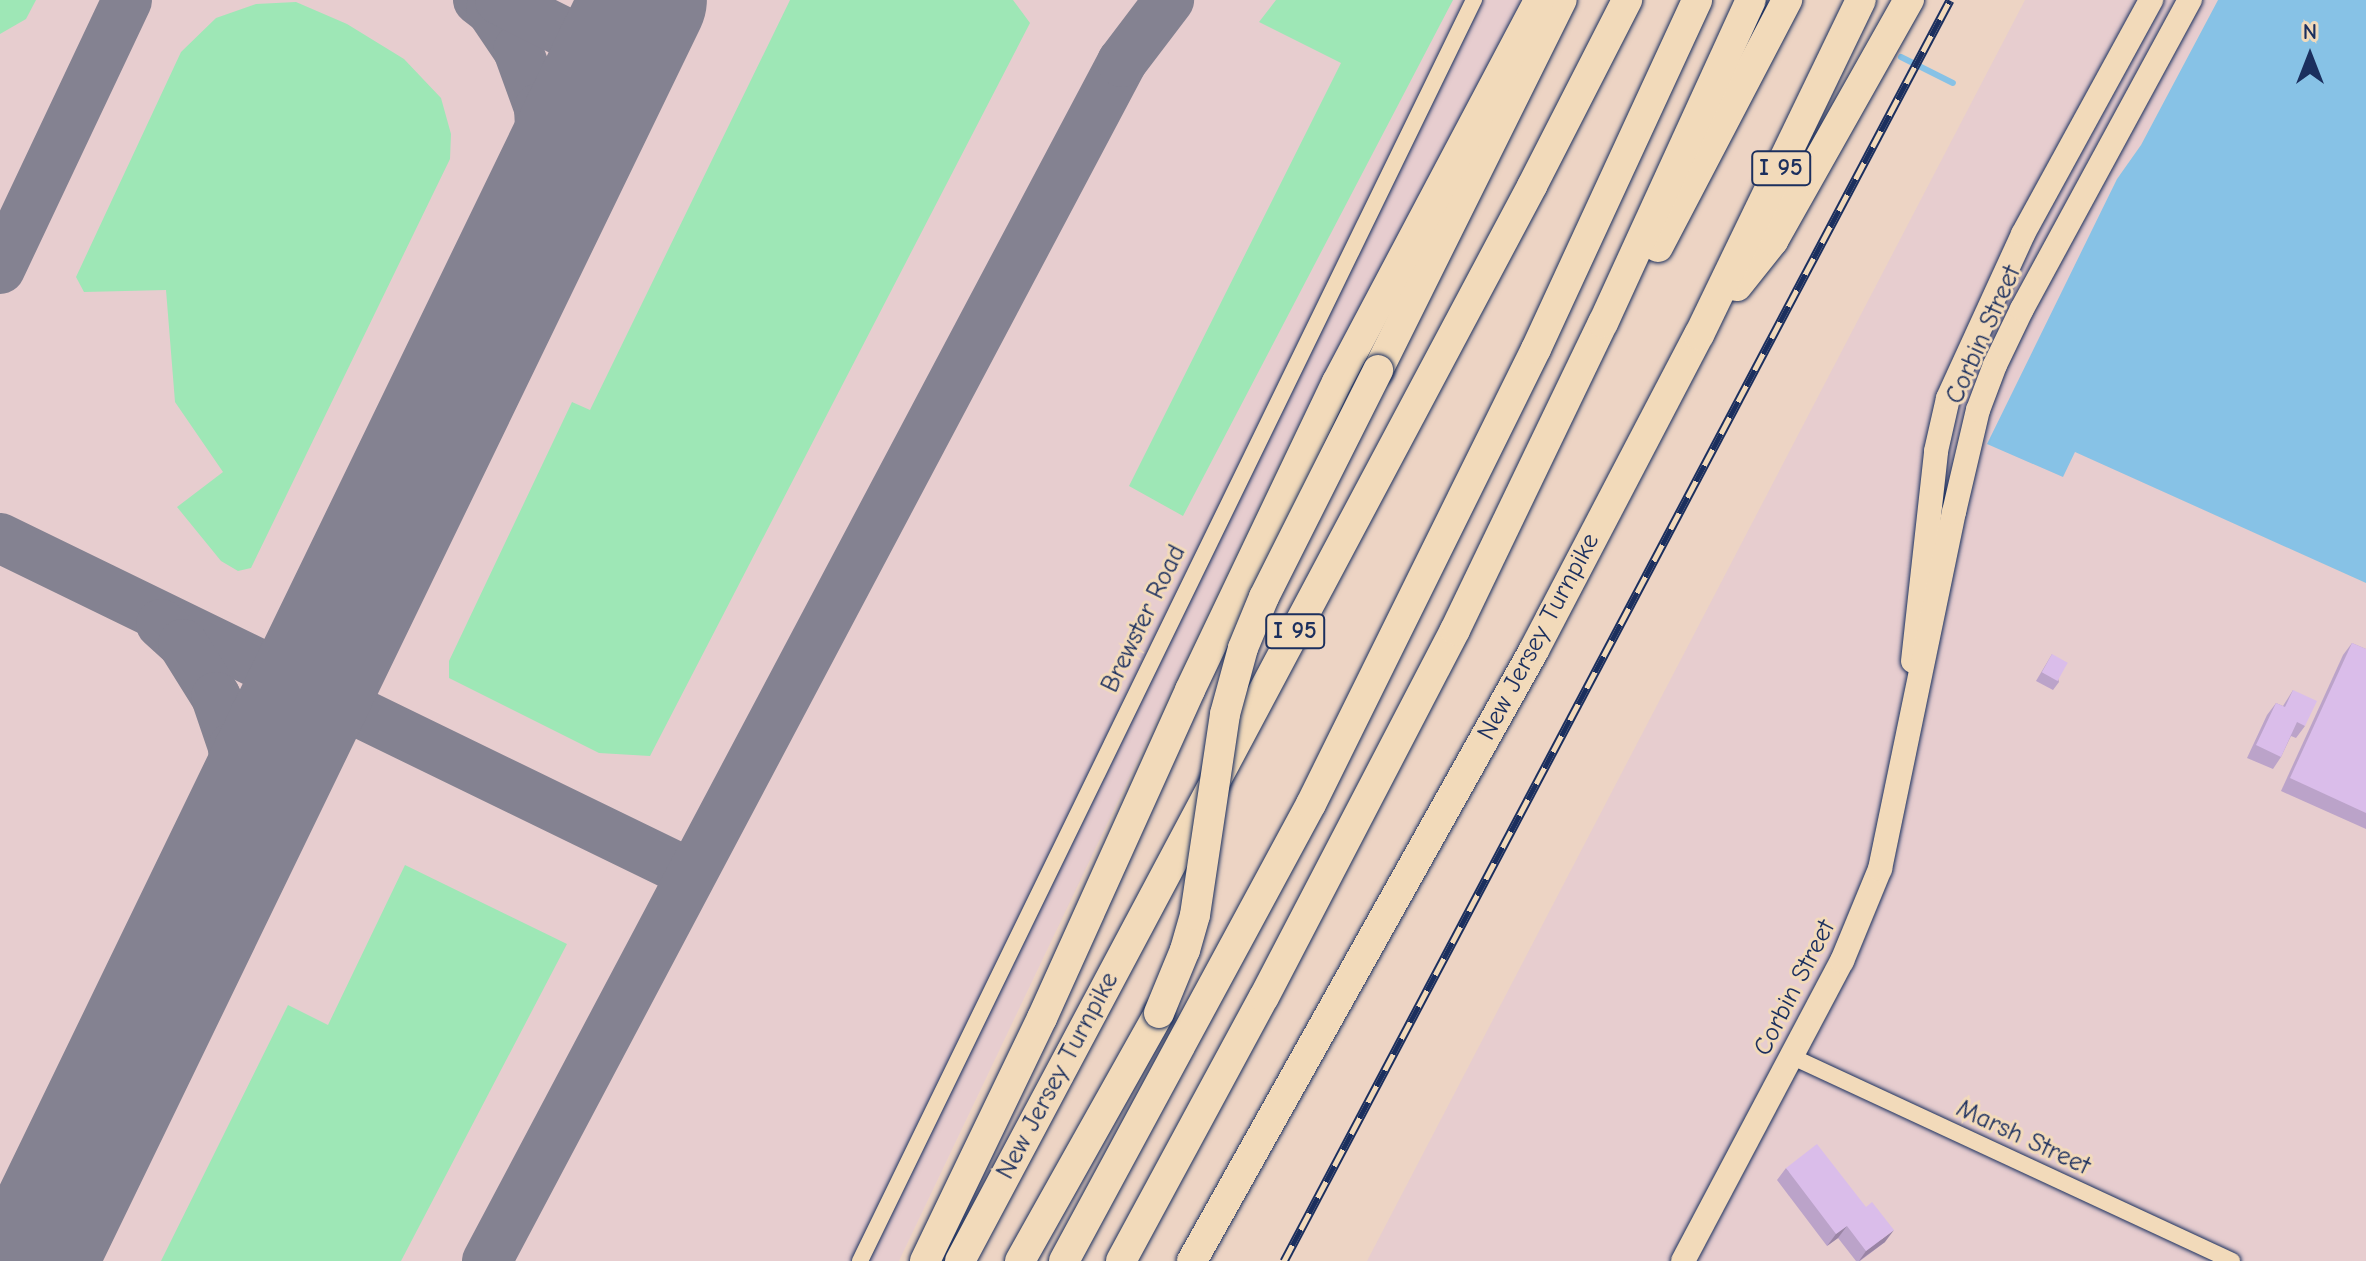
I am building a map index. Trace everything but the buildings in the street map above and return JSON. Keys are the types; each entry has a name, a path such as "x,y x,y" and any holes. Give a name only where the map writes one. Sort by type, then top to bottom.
{"highway":[{"path":"925,1261 1035,1032 1196,678 1337,382 1539,0"},
{"path":"1020,1261 1159,1013 1193,924 1225,714 1243,648 1268,588 1562,0"},
{"name":"New Jersey Turnpike","path":"960,1261 1517,214 1627,0"},
{"path":"1064,1261 1311,804 1536,349 1697,0"},
{"path":"1121,1261 1375,787 1603,323 1751,0"},
{"path":"1603,323 1666,235 1787,0"},
{"name":"New Jersey Turnpike","path":"1192,1261 1534,650 1699,335 1861,0"},
{"path":"1699,335 1773,241 1909,0"}],"main road":[{"name":"Corbin Street","path":"1912,723 1913,638 1936,451 1948,398 2023,234 2151,0"},
{"name":"Corbin Street","path":"1683,1261 1842,961 1877,878 1978,410 2022,309 2190,0"}],"street":[{"name":"Brewster Road","path":"860,1261 1474,0"},
{"name":"Marsh Street","path":"1793,1057 2232,1261"}],"shaded area":[{"path":"0,0 1525,0 1288,444 899,1261 0,1261"},
{"path":"2025,0 2218,0 2141,145 2117,179 2083,254 2062,477 2074,451 2366,583 2366,1261 1367,1261"}],"green space":[{"path":"0,0 36,0 26,19 0,34"},
{"path":"790,0 1013,0 1030,23 650,756 599,753 449,678 449,661 572,402 590,410"},
{"path":"1276,0 1453,0 1183,516 1129,486 1341,63 1259,22"},
{"path":"296,2 347,24 404,59 441,98 451,134 450,159 251,568 238,571 221,561 177,507 223,472 175,402 166,290 84,292 76,277 181,52 216,18 256,4"},
{"path":"405,865 567,944 401,1261 161,1261 288,1005 328,1025"}],"water":[{"path":"2218,0 2366,0 2366,583 2075,452 2063,477 1987,444 2117,179 2141,145"}],"waterway":[{"path":"1901,57 1953,83"}],"taxiway":[{"path":"0,269 127,0"},
{"path":"478,0 491,10 518,50 539,108 542,166 535,213 516,262"},
{"path":"500,0 616,58"},
{"path":"487,1261 1122,62 1169,0"},
{"path":"0,538 691,874"},
{"path":"161,624 183,644 216,697 233,747 237,807 204,907"}],"runway":[{"path":"33,1261 644,0"}],"railway":[{"path":"1284,1261 1950,0"}]}
